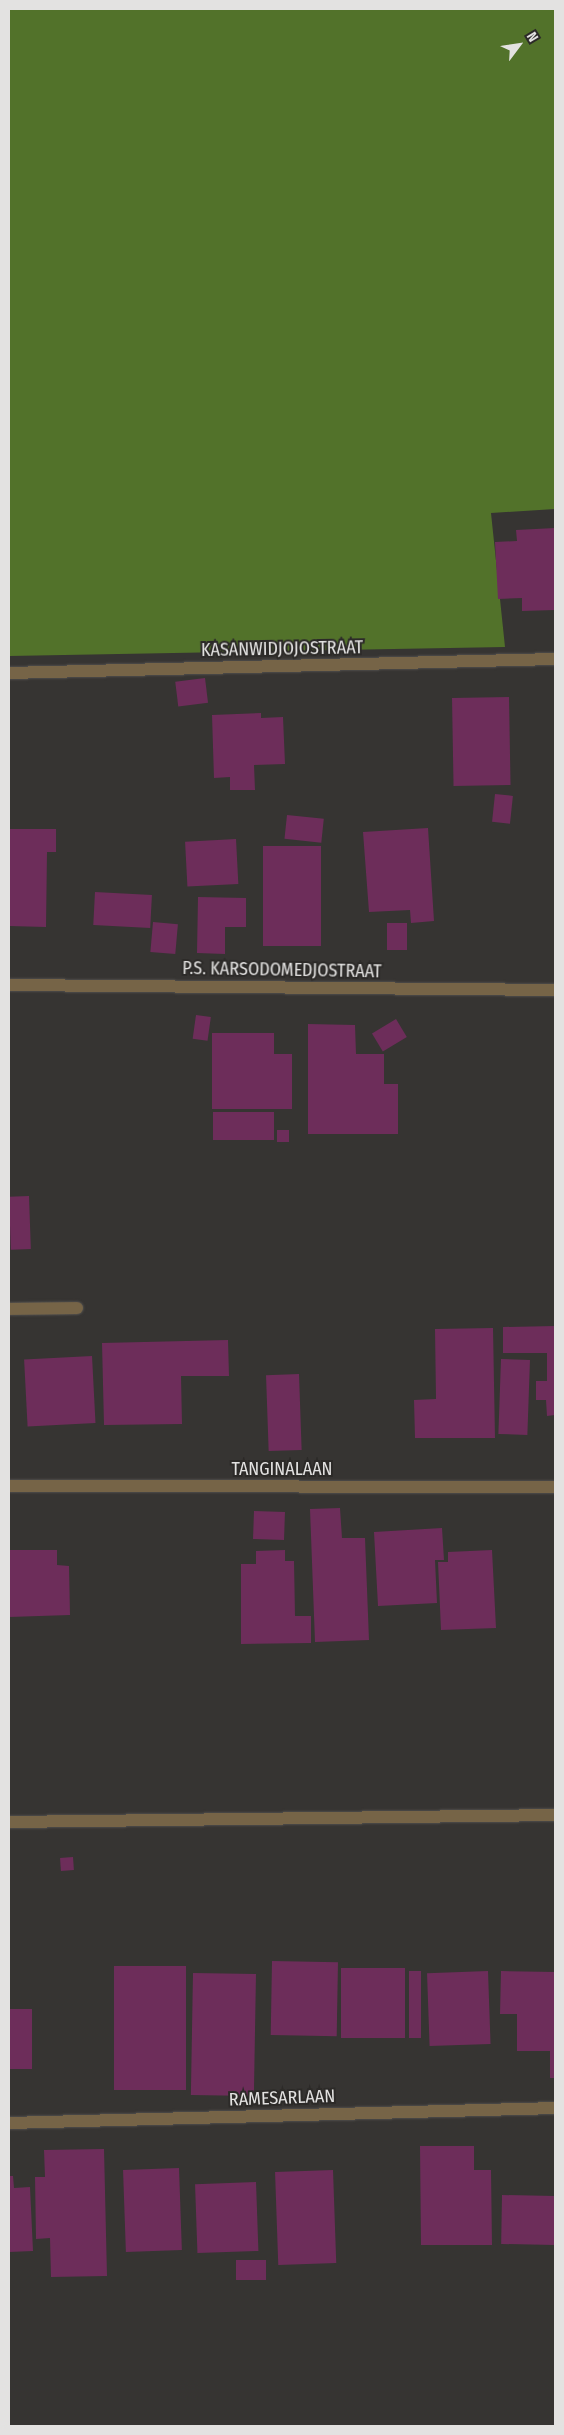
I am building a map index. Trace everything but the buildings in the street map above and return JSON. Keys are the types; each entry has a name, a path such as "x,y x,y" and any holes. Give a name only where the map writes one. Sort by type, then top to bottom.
{"street":[{"name":"KASANWIDJOJOSTRAAT","path":"9,673 555,660"},
{"name":"P.S. KARSODOMEDJOSTRAAT","path":"9,985 555,990"},
{"path":"9,1309 77,1308"},
{"name":"TANGINALAAN","path":"9,1486 555,1487"},
{"path":"9,1822 555,1815"},
{"name":"RAMESARLAAN","path":"9,2123 555,2108"}],"green space":[{"path":"9,9 555,9 555,509 491,513 505,647 9,656"}]}
